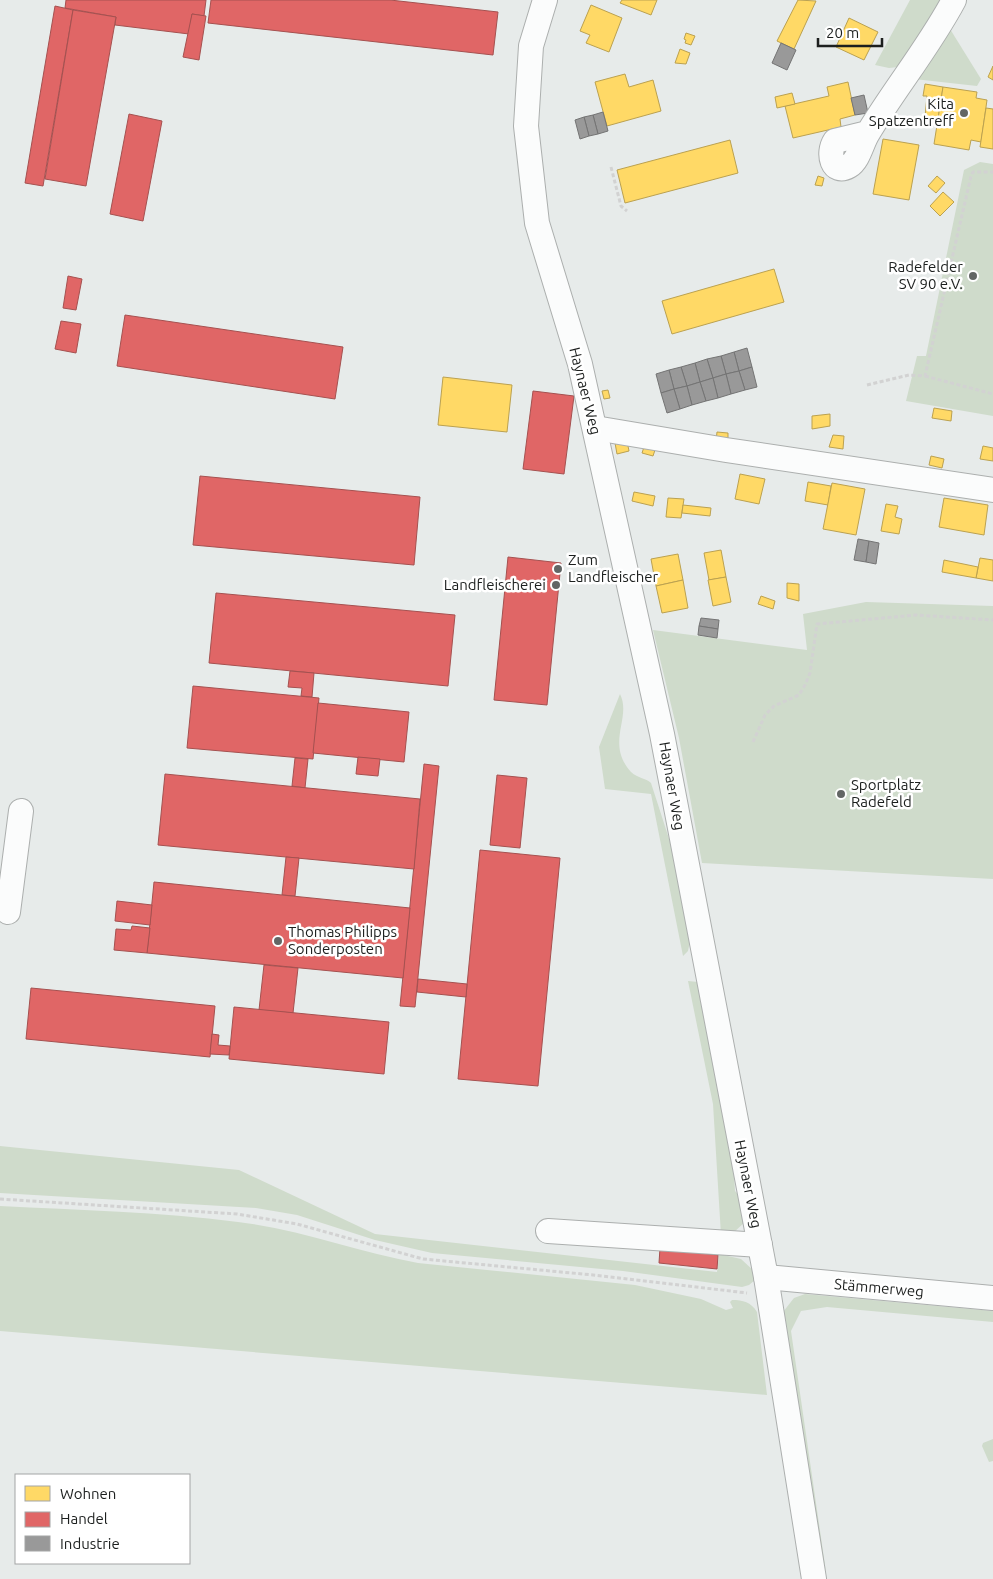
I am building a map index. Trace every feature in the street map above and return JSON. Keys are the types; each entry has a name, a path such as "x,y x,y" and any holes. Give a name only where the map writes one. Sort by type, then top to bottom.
{"street":[{"name":"Haynaer Weg","path":"545,0 531,46 526,118 537,223 580,364 662,734 760,1245 814,1579"},
{"path":"868,133 907,76 954,0"},
{"path":"595,428 726,450 993,490"},
{"path":"8,912 21,812"},
{"path":"548,1231 760,1245"},
{"name":"Stämmerweg","path":"767,1286 993,1298"}],"path":[{"path":"611,167 621,206 627,211"},
{"path":"925,376 971,176 973,172 977,171 993,172"},
{"path":"867,385 909,375 925,376 993,394"},
{"path":"753,742 765,715 774,706 799,695 805,685 810,673 817,624 916,615 993,620"},
{"path":"0,1199 237,1214 297,1224 423,1258 593,1275 767,1286"}],"green space":[{"path":"910,0 945,0 898,67 889,68 875,65"},
{"path":"950,29 981,79 977,86 914,79"},
{"name":"Radefelder SV 90 e.V.","path":"980,162 993,164 993,416 906,401 917,356 926,356 964,170"},
{"name":"Sportplatz Radefeld","path":"866,602 993,606 993,879 702,863 679,738 653,630 807,650 803,614"},
{"path":"620,694 623,712 619,741 620,751 631,772 651,783 672,848 690,941 688,951 683,956 651,794 605,789 599,747"},
{"path":"688,981 698,982 733,1160 735,1191 741,1198 745,1222 733,1233 721,1235 713,1104"},
{"path":"0,1146 239,1170 375,1234 717,1272 719,1254 741,1259 754,1271 755,1280 749,1285 742,1287 623,1271 432,1253 375,1240 297,1215 256,1208 0,1193"},
{"path":"0,1206 149,1214 238,1222 306,1235 418,1263 635,1285 701,1299 726,1310 733,1308 730,1302 732,1300 743,1301 752,1306 757,1312 767,1395 0,1331"},
{"path":"805,1294 993,1311 993,1322 827,1307 801,1311 791,1331 826,1572 818,1535 783,1312 794,1298"},
{"path":"993,1439 993,1461 989,1462 982,1446 983,1443"}],"building: Wohnen":[{"path":"622,0 657,0 651,15 620,3"},
{"path":"798,0 816,1 794,49 777,41"},
{"path":"591,5 622,18 609,52 586,43 590,35 580,31"},
{"path":"849,18 878,32 864,60 836,47"},
{"path":"686,33 695,36 691,45 685,43"},
{"path":"680,49 690,53 686,64 675,63"},
{"path":"993,66 993,80 988,77"},
{"path":"625,74 629,87 653,80 661,111 607,126 595,82"},
{"path":"848,82 855,115 840,119 841,127 793,138 785,106 829,96 827,87"},
{"path":"925,84 943,87 938,119 925,117 927,96 923,96"},
{"path":"943,87 977,92 976,98 987,100 981,142 971,140 969,150 934,144"},
{"path":"792,93 795,104 777,108 775,97"},
{"path":"986,108 993,109 993,149 980,147"},
{"path":"883,139 919,145 909,200 873,194"},
{"path":"730,140 738,173 625,203 617,170"},
{"path":"818,176 824,178 822,186 815,185"},
{"path":"937,176 945,183 936,193 928,186"},
{"path":"943,192 954,202 940,216 930,206"},
{"path":"774,269 784,302 672,334 662,301"},
{"path":"443,377 512,385 507,432 438,425"},
{"path":"608,390 610,398 604,399 602,391"},
{"path":"934,408 952,411 951,421 932,418"},
{"path":"830,414 830,426 812,429 812,416"},
{"path":"717,432 728,433 728,442 716,441"},
{"path":"833,435 844,436 843,449 829,447"},
{"path":"627,441 629,451 617,454 615,443"},
{"path":"983,446 993,448 993,461 980,459"},
{"path":"644,447 655,450 653,456 642,453"},
{"path":"931,456 944,459 942,468 929,465"},
{"path":"740,474 765,479 759,504 735,499"},
{"path":"808,482 831,486 828,505 805,501"},
{"path":"832,483 865,489 856,535 823,529"},
{"path":"634,492 655,496 653,506 632,501"},
{"path":"668,498 684,499 681,518 666,517"},
{"path":"944,498 988,505 984,535 939,527"},
{"path":"886,504 898,506 895,517 902,519 899,534 881,531"},
{"path":"683,505 711,508 710,516 682,513"},
{"path":"721,550 726,577 709,580 704,553"},
{"path":"678,554 683,580 656,586 651,559"},
{"path":"980,558 993,560 993,581 976,578"},
{"path":"944,560 978,567 976,578 942,572"},
{"path":"726,577 731,602 713,606 708,580"},
{"path":"683,580 688,608 662,613 656,586"},
{"path":"787,583 799,584 799,601 787,598"},
{"path":"761,596 775,601 773,609 758,604"}],"building: Handel":[{"path":"66,0 206,0 204,16 192,14 189,34 115,25 116,17 65,8"},
{"path":"211,0 390,0 498,12 493,55 208,23"},
{"path":"55,6 73,10 43,186 25,183"},
{"path":"73,10 116,17 86,186 45,179"},
{"path":"192,14 206,16 199,60 183,57"},
{"path":"129,114 162,121 143,221 110,214"},
{"path":"68,276 82,279 76,310 63,308"},
{"path":"125,315 343,347 335,399 117,366"},
{"path":"61,321 81,324 76,353 55,349"},
{"path":"533,391 574,396 564,474 523,469"},
{"path":"200,476 420,497 414,565 193,545"},
{"path":"508,557 561,563 547,705 494,700"},
{"path":"216,593 455,615 448,686 209,663"},
{"path":"290,671 314,673 312,697 301,696 302,688 288,687"},
{"path":"193,686 319,698 313,759 187,748"},
{"path":"318,703 409,712 404,762 313,753"},
{"path":"358,757 380,759 378,776 356,774"},
{"path":"295,758 308,759 305,788 292,786"},
{"path":"424,764 439,766 415,1007 400,1006"},
{"path":"165,774 420,799 414,869 158,845"},
{"path":"497,775 527,778 520,848 490,845"},
{"path":"480,850 560,858 538,1086 458,1079"},
{"path":"286,857 299,858 295,896 282,895"},
{"name":"Thomas Philipps Sonderposten","path":"154,882 410,908 403,978 147,953"},
{"path":"117,901 152,905 150,925 115,921"},
{"path":"132,926 150,928 147,953 114,950 116,929 131,930"},
{"path":"264,965 298,968 293,1013 259,1010"},
{"path":"418,979 467,984 466,997 417,992"},
{"path":"31,988 215,1006 210,1057 26,1039"},
{"path":"234,1007 389,1022 384,1074 229,1059"},
{"path":"212,1034 219,1035 218,1045 230,1046 229,1055 210,1054"},
{"path":"660,1248 718,1255 717,1269 659,1263"}],"building: Industrie":[{"path":"781,43 796,50 787,70 772,63"},
{"path":"864,95 868,113 855,115 851,98"},
{"path":"603,112 608,131 598,134 593,115"},
{"path":"593,115 598,134 589,136 584,117"},
{"path":"584,117 589,136 580,139 575,120"},
{"path":"747,348 752,367 739,371 734,352"},
{"path":"734,352 739,371 726,374 721,356"},
{"path":"721,356 726,374 713,378 707,359"},
{"path":"707,359 713,378 700,382 695,363"},
{"path":"695,363 700,382 687,386 681,367"},
{"path":"681,367 687,386 674,389 669,370"},
{"path":"752,367 757,387 745,390 739,371"},
{"path":"669,370 674,389 661,393 656,374"},
{"path":"739,371 745,390 731,394 726,374"},
{"path":"726,374 731,394 718,398 713,378"},
{"path":"713,378 718,398 706,401 700,382"},
{"path":"700,382 706,401 692,405 687,386"},
{"path":"687,386 692,405 680,409 674,389"},
{"path":"674,389 680,409 667,413 661,393"},
{"path":"858,539 869,541 866,562 854,560"},
{"path":"869,541 879,543 876,564 866,562"},
{"path":"701,618 719,620 718,629 699,626"},
{"path":"699,626 718,629 717,638 698,635"}],"place":[{"name":"Kita Spatzentreff","path":"964,113"},
{"name":"Radefelder SV 90 e.V.","path":"973,276"},
{"name":"Zum Landfleischer","path":"558,569"},
{"name":"Landfleischerei","path":"556,585"},
{"name":"Sportplatz Radefeld","path":"841,794"},
{"name":"Thomas Philipps Sonderposten","path":"278,941"}]}
